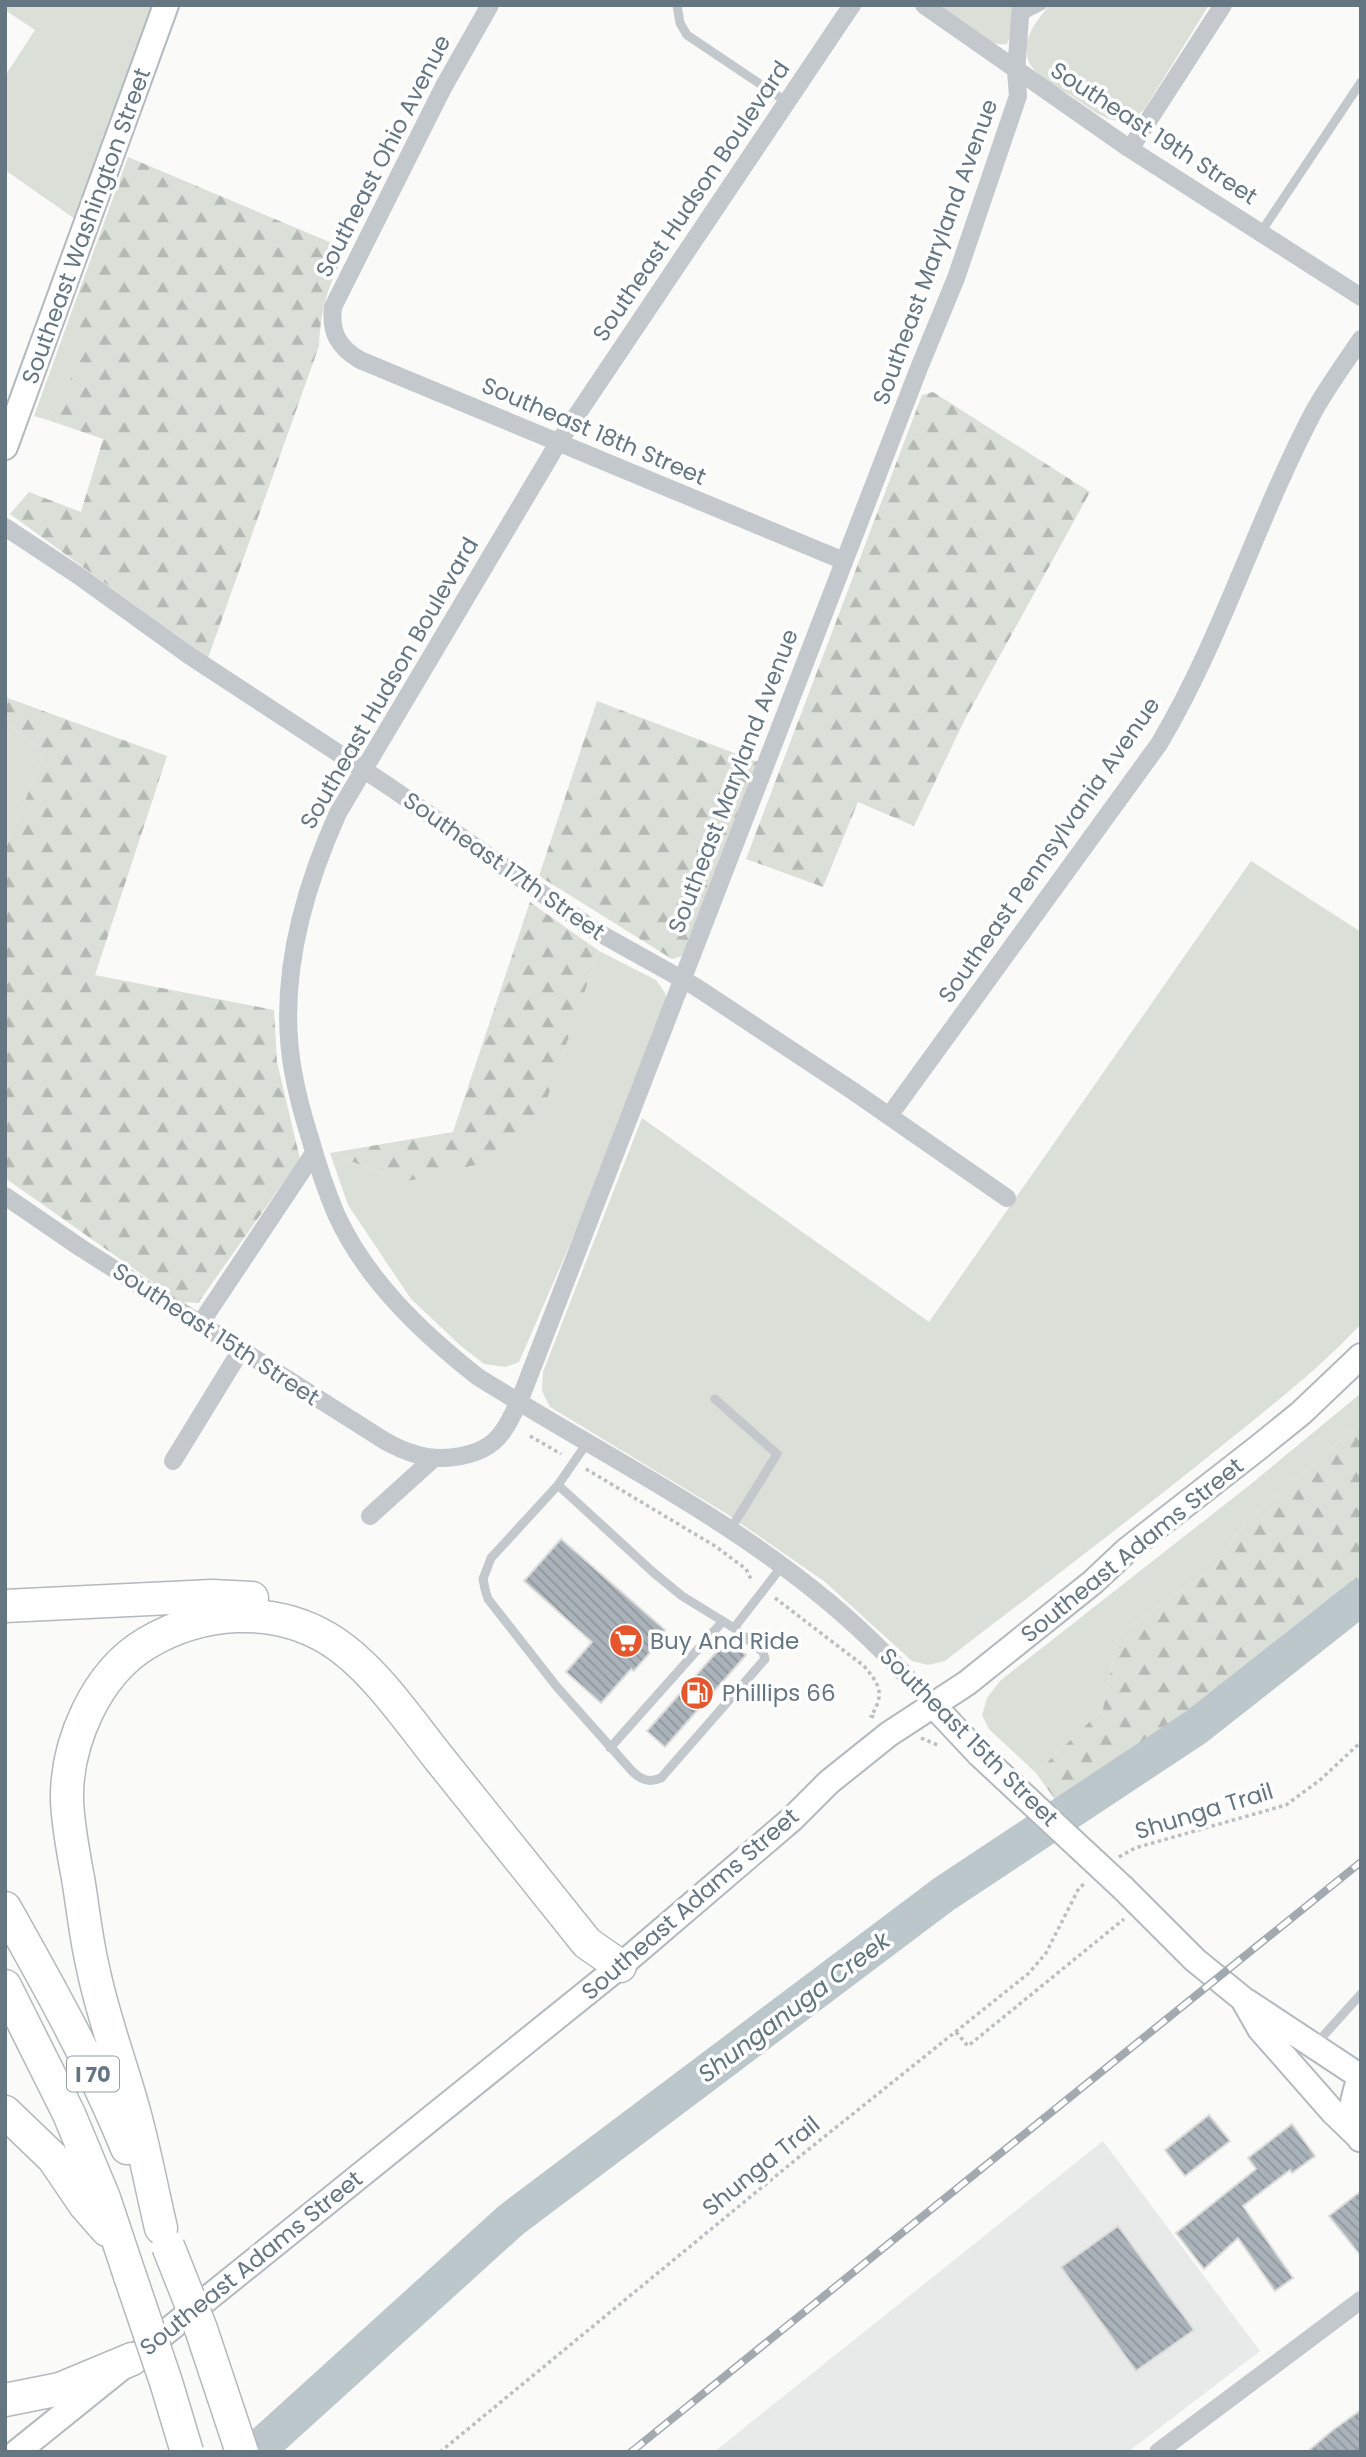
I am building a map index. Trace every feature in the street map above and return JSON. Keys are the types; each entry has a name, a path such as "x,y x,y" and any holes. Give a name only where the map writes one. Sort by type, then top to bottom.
{"highway":[{"path":"5,1606 212,1596 262,1598 297,1606 340,1625 359,1637 384,1660 603,1929 620,1966"},
{"path":"165,2237 136,2116 93,1970 69,1826 67,1798 75,1745 87,1713 97,1694 118,1667 140,1647 166,1632 194,1621 225,1616 273,1619 297,1624 327,1638 363,1668 396,1704 587,1943 620,1966"},
{"name":"I 70","path":"5,1908 112,2111 201,2329 242,2452"},
{"name":"I 70","path":"5,1986 69,2114 104,2198 187,2452"},
{"path":"5,2112 53,2158 85,2205 118,2243"},
{"path":"5,2400 60,2389 131,2360"}],"main road":[{"name":"Southeast Washington Street","path":"5,447 166,5"},
{"name":"Southeast Adams Street","path":"17,2452 620,1966 792,1819 829,1782 888,1734 967,1683 1093,1582 1127,1549 1259,1447 1361,1356"},
{"name":"Southeast 15th Street","path":"933,1705 979,1754 1123,1888 1195,1960 1243,1999 1260,2029 1333,2112 1361,2139"},
{"path":"1243,1999 1361,2077"},
{"name":"Southeast 15th Street","path":"1361,2077 1354,2095 1351,2117 1361,2139"}],"street":[{"name":"Southeast Ohio Avenue","path":"334,333 333,307 444,86 490,5"},
{"name":"Southeast Hudson Boulevard","path":"519,1402 478,1377 413,1321 383,1288 359,1254 337,1214 314,1153 292,1069 290,981 303,906 319,854 338,813 558,443 852,5"},
{"name":"Southeast 19th Street","path":"924,5 1130,149 1361,297"},
{"path":"1130,149 1223,5"},
{"name":"Southeast Maryland Avenue","path":"434,1458 475,1453 489,1446 500,1435 519,1402 956,278 1018,96 1016,71 1021,11"},
{"name":"Southeast 18th Street","path":"334,333 348,353 360,360 845,561"},
{"name":"Southeast Pennsylvania Avenue","path":"889,1116 1159,744 1196,678 1294,452 1322,397 1361,339"},
{"name":"Southeast 17th Street","path":"5,527 594,930 683,980 889,1116 1007,1198"},
{"path":"200,1324 314,1153"},
{"name":"Southeast 15th Street","path":"5,1196 81,1248 385,1441 413,1454 434,1458"},
{"path":"173,1461 242,1350"},
{"name":"Southeast 15th Street","path":"519,1402 730,1530 782,1566 855,1625 902,1670 933,1705"},
{"path":"370,1516 434,1458"},
{"path":"1158,2452 1361,2300"}],"lane":[{"path":"677,5 680,23 687,35 787,102"},
{"path":"1021,11 1043,5"},
{"path":"1261,232 1361,82"},
{"path":"715,1399 777,1454 730,1530"},
{"path":"558,1485 682,1596 734,1628 763,1652 765,1659 661,1778 645,1781 638,1778 610,1748 531,1654 488,1599 485,1589 483,1579 491,1558 558,1485 587,1443"},
{"path":"734,1628 782,1566"},
{"path":"610,1748 723,1621"},
{"path":"1314,2046 1361,1994"}],"path":[{"name":"Shunga Trail","path":"1119,1857 1149,1844 1286,1805 1320,1780 1361,1742"},
{"name":"Shunga Trail","path":"440,2452 1037,1965 1079,1888"},
{"path":"956,2032 968,2046 1124,1919"}],"shaded area":[{"path":"1103,2141 1260,2351 1128,2452 714,2452"}],"green space":[{"path":"5,5 154,5 75,219 5,170 5,76 35,30 5,10"},
{"path":"940,5 1013,5 1011,34 1007,44 989,42 980,37"},
{"path":"1050,5 1209,5 1144,110 1124,121 1113,120 1095,112 1044,79 1030,63 1027,54 1029,37"},
{"path":"128,157 346,249 327,296 319,346 208,658 10,514 29,492 81,512 103,439 48,420 79,364 73,308"},
{"path":"73,308 80,364 48,420 34,416"},
{"path":"933,392 1090,492 965,719 914,826 858,802 823,887 746,859 922,395"},
{"path":"5,697 167,756 95,975 274,1010 277,1062 300,1159 198,1303 181,1302 5,1178 5,851 45,751 5,723"},
{"path":"597,701 758,762 682,956 672,959 539,876"},
{"path":"5,723 45,751 5,851"},
{"path":"1251,861 1361,932 1361,1324 1287,1393 1110,1534 945,1661 928,1665 912,1661 824,1581 727,1514 550,1407 542,1391 543,1372 642,1118 929,1322"},
{"path":"530,902 599,951 536,1130 483,1163 404,1182 330,1153 453,1132"},
{"path":"599,951 656,980 665,993 670,1013 519,1362 506,1367 484,1364 411,1299 348,1205 330,1153 404,1182 536,1129"},
{"path":"1361,1393 1361,1423 1244,1523 1213,1569 1118,1634 1103,1709 1036,1773 989,1729 982,1715 987,1698 1001,1680 1251,1484"},
{"path":"1361,1423 1361,1580 1143,1744 1057,1802 1036,1773 1103,1709 1118,1634 1213,1569 1244,1523"}],"building":[{"path":"561,1539 665,1630 634,1671 631,1669 601,1703 566,1672 592,1642 524,1581"},
{"name":"Phillips 66","path":"728,1639 746,1655 665,1747 647,1731"},
{"path":"1209,2115 1230,2141 1185,2176 1165,2150"},
{"path":"1292,2124 1315,2156 1292,2173 1290,2170 1243,2206 1293,2278 1275,2291 1238,2238 1204,2269 1176,2233 1256,2169 1248,2158"},
{"path":"1361,2191 1361,2256 1329,2216"},
{"path":"1118,2226 1194,2330 1136,2371 1061,2267"},
{"path":"1361,2410 1361,2452 1307,2452 1333,2430"}],"waterway":[{"name":"Shunganuga Creek","path":"255,2452 511,2220 944,1894 1196,1727 1361,1597"}],"railway":[{"path":"631,2452 1361,1862"}],"place":[{"name":"Buy And Ride","path":"626,1641"},
{"name":"Phillips 66","path":"697,1693"}]}
